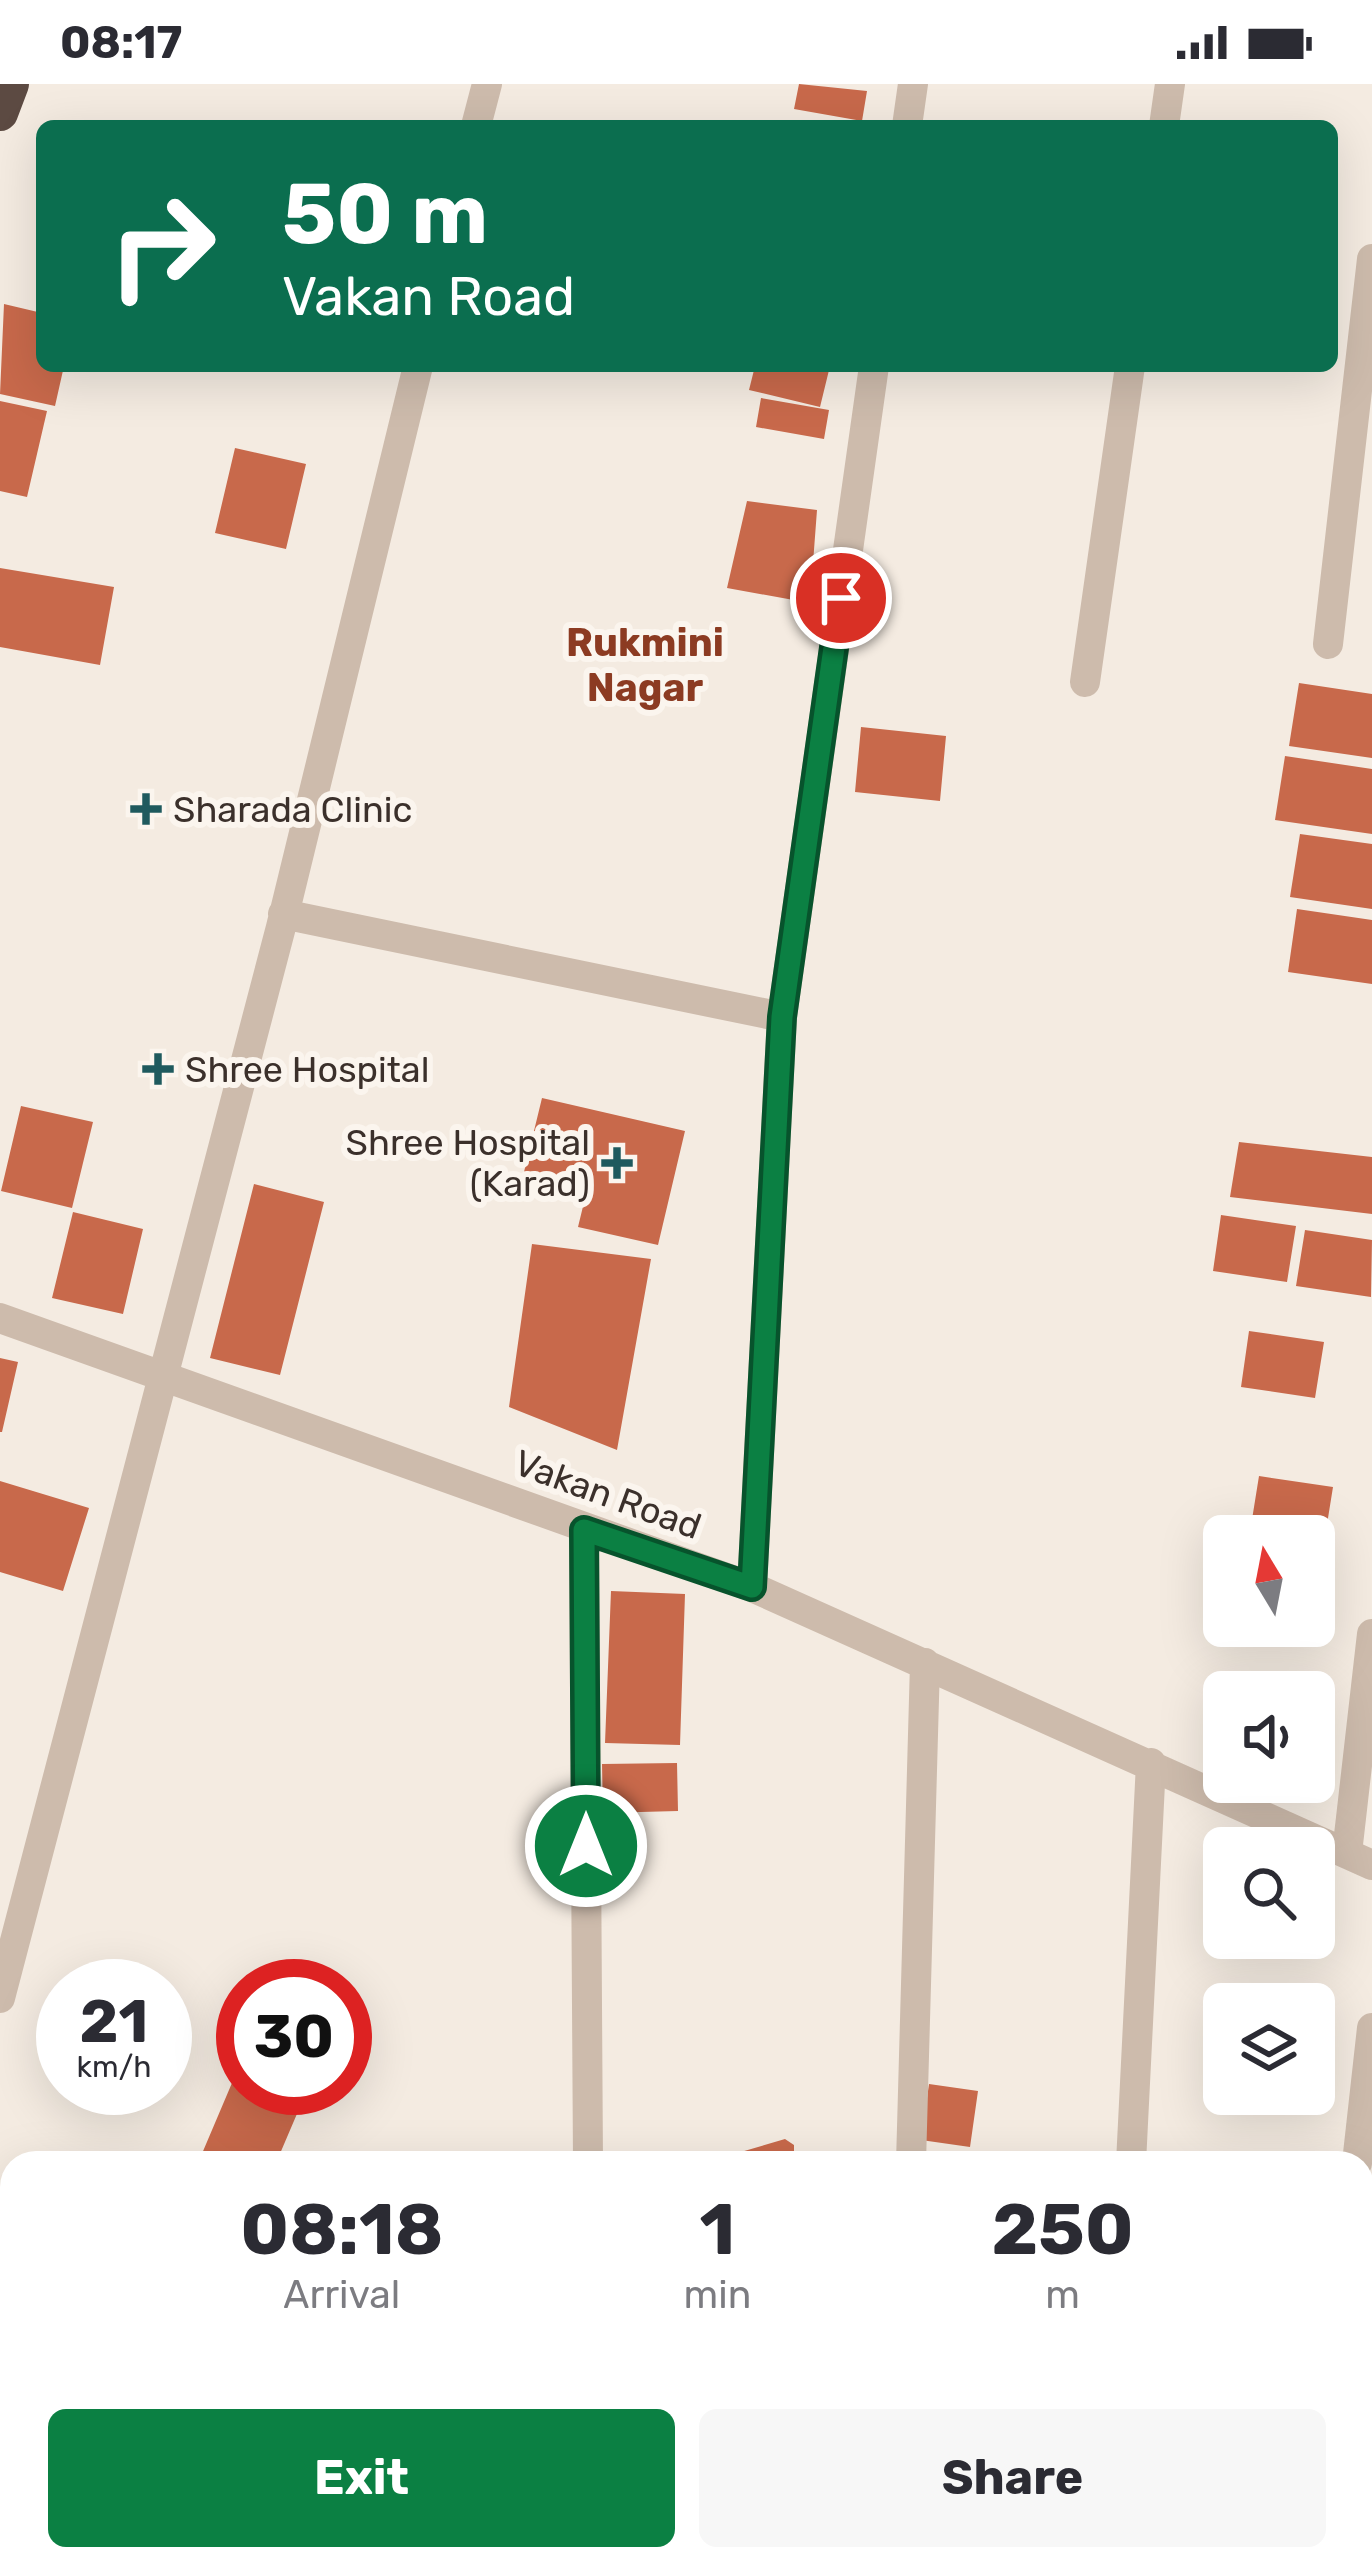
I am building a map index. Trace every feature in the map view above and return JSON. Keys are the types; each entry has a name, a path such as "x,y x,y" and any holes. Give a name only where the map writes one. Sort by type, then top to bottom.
{"highway":[{"path":"0,113 11,84"}],"street":[{"path":"478,120 487,84"},
{"path":"909,120 913,84"},
{"path":"1165,120 1170,84"},
{"path":"1328,644 1372,259"},
{"path":"0,1998 284,914 417,372"},
{"path":"752,1587 782,1017 873,372"},
{"path":"1085,682 1129,372"},
{"path":"284,914 782,1017"},
{"name":"Vakan Road","path":"0,1318 752,1587 1359,1859"},
{"path":"584,1530 588,2151"},
{"path":"1359,1859 1372,1634"},
{"path":"911,2151 925,1663"},
{"path":"1132,2151 1151,1763"},
{"path":"1358,2151 1372,2028"}],"building":[{"path":"799,84 867,91 862,120 794,109"},
{"path":"4,304 36,312 36,372 63,372 55,406 0,394"},
{"path":"754,372 829,372 820,407 749,390"},
{"path":"761,398 829,410 824,439 756,427"},
{"path":"0,401 47,411 27,497 0,491"},
{"path":"235,448 306,464 286,549 215,533"},
{"path":"747,501 817,510 810,603 727,588"},
{"path":"0,568 114,587 100,665 0,647"},
{"path":"1299,683 1372,694 1372,758 1289,746"},
{"path":"861,727 946,736 940,801 855,792"},
{"path":"1285,756 1372,769 1372,834 1275,820"},
{"path":"1300,834 1372,844 1372,909 1290,897"},
{"path":"1297,909 1372,920 1372,984 1288,972"},
{"path":"542,1098 685,1131 658,1245 578,1227 587,1190 523,1176"},
{"path":"21,1106 93,1122 72,1208 1,1191"},
{"path":"1239,1142 1372,1157 1372,1214 1230,1197"},
{"path":"254,1184 324,1202 280,1375 210,1358"},
{"path":"73,1212 143,1229 123,1314 52,1298"},
{"path":"1221,1215 1296,1226 1287,1282 1213,1271"},
{"path":"1305,1230 1372,1240 1371,1297 1296,1286"},
{"path":"532,1244 651,1259 617,1450 509,1407"},
{"path":"1249,1331 1324,1342 1315,1398 1241,1387"},
{"path":"0,1358 18,1362 2,1432 0,1432"},
{"path":"1259,1476 1333,1487 1328,1515 1253,1515"},
{"path":"0,1481 89,1508 63,1591 0,1572"},
{"path":"611,1591 685,1594 680,1745 605,1743"},
{"path":"677,1763 678,1811 603,1813 602,1764"},
{"path":"929,2084 978,2091 970,2147 921,2140"},
{"path":"218,2115 296,2115 281,2151 203,2151"},
{"path":"785,2139 794,2145 794,2151 744,2151"}],"place":[{"name":"Sharada Clinic","path":"146,809"},
{"name":"Shree Hospital","path":"158,1069"},
{"name":"Shree Hospital (Karad)","path":"617,1163"}],"district":[{"name":"Rukmini Nagar","path":"645,664"}],"route":[{"path":"586,1846 584,1530 752,1587 782,1017 841,598"}]}
